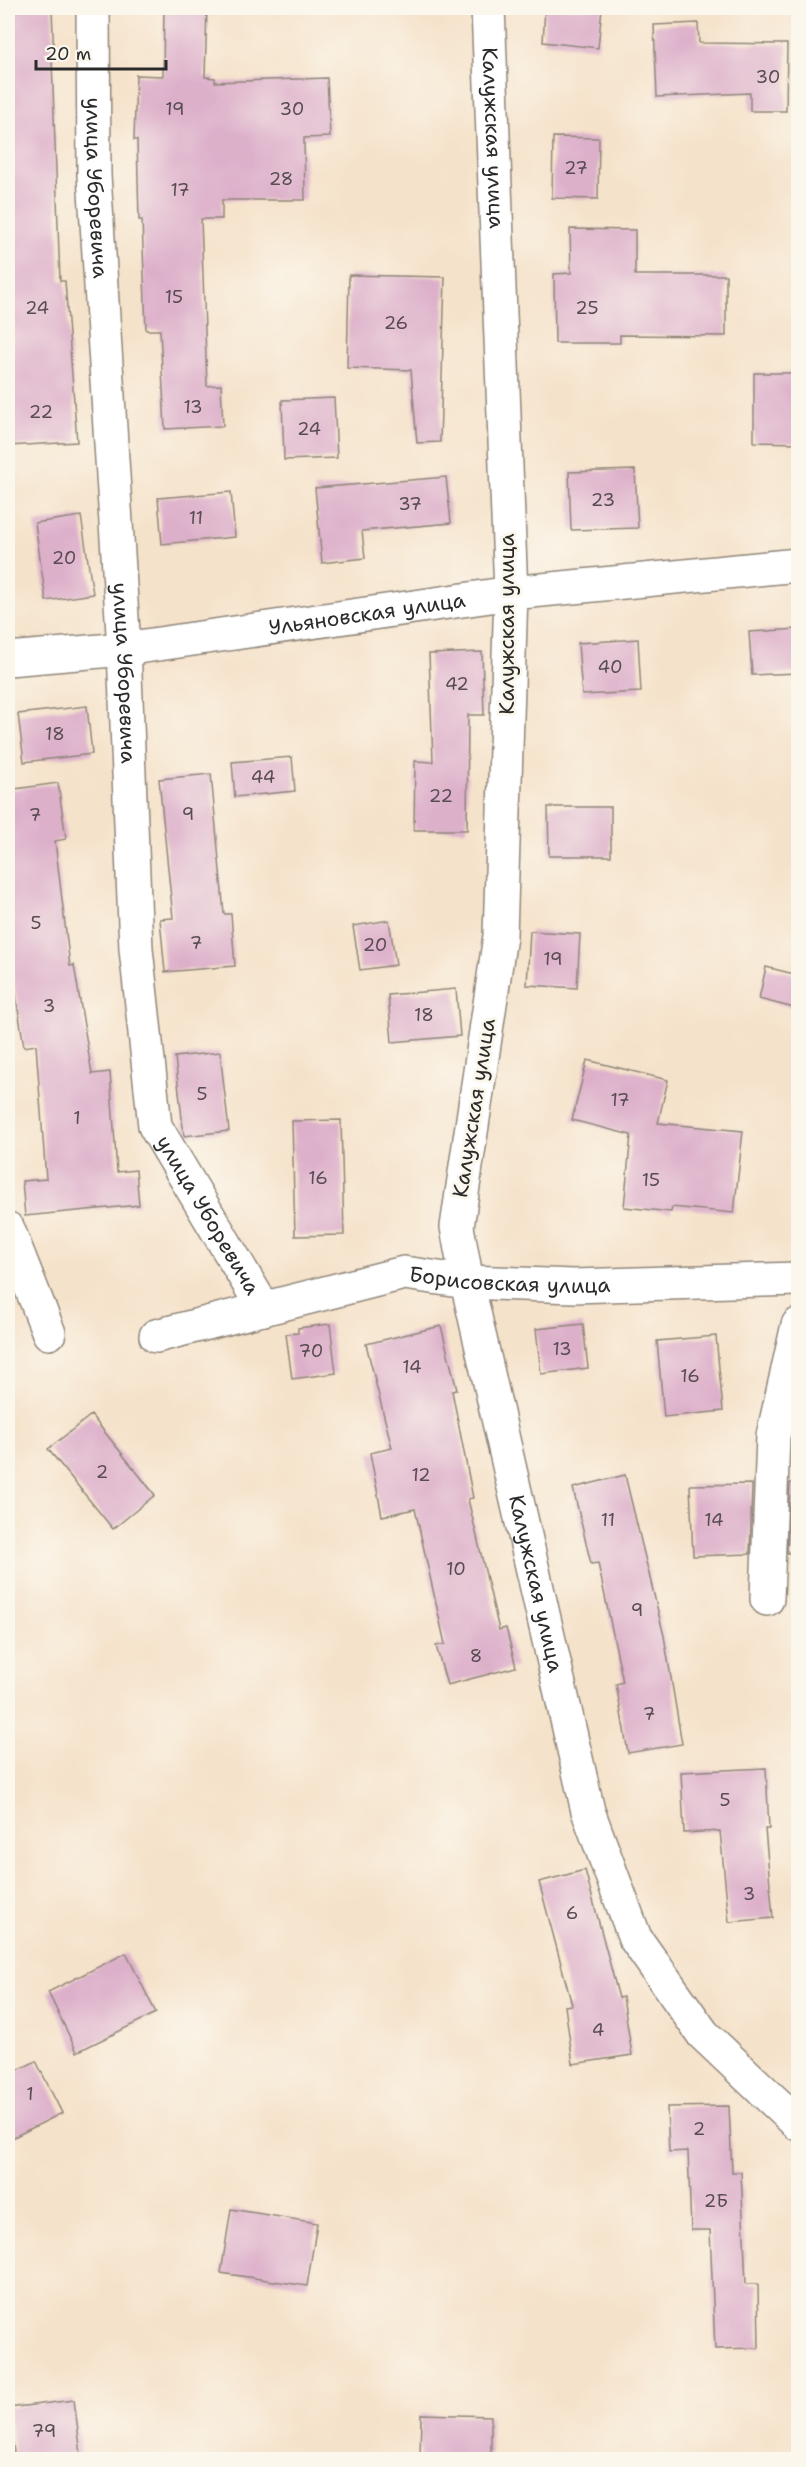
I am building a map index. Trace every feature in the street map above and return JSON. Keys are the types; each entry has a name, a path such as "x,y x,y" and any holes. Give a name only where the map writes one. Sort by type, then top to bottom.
{"street":[{"name":"улица Уборевича","path":"93,8 94,174 124,648 136,949 155,1126 264,1309"},
{"name":"Калужская улица","path":"488,8 511,593 500,936 457,1227 467,1282 588,1811 634,1938 703,2034 798,2124"},
{"name":"Ульяновская улица","path":"8,659 124,648 511,593 798,566"},
{"path":"8,1229 50,1333"},
{"name":"Борисовская улица","path":"156,1336 404,1273 467,1282 574,1286 798,1279"},
{"path":"767,1599 772,1436 798,1325"}],"building":[{"path":"8,8 52,8 60,281 65,281 77,442 8,446"},
{"path":"164,8 207,8 205,77 215,78 215,82 327,78 330,137 304,138 305,200 222,200 222,219 201,219 207,386 221,385 223,426 165,429 160,330 146,330 137,140 134,140 136,75 163,76"},
{"path":"545,8 602,8 598,48 543,42"},
{"path":"698,23 699,43 787,44 786,111 750,111 750,93 657,97 654,25"},
{"path":"553,137 599,138 598,199 552,198"},
{"path":"570,229 635,230 635,275 726,275 726,336 620,335 620,343 555,343 554,274 571,273"},
{"path":"349,275 445,277 440,442 417,443 411,370 347,368"},
{"path":"754,373 798,373 798,443 754,442"},
{"path":"334,398 337,458 284,460 282,400"},
{"path":"635,470 638,528 571,530 569,472"},
{"path":"446,477 451,523 362,531 365,558 322,563 315,488"},
{"path":"231,492 235,537 162,544 158,498"},
{"path":"81,516 93,594 46,601 35,523"},
{"path":"798,629 798,673 752,675 749,632"},
{"path":"638,639 641,692 582,695 578,643"},
{"path":"482,652 484,715 468,715 467,830 414,830 415,761 433,762 429,654"},
{"path":"87,706 92,754 24,762 18,714"},
{"path":"292,757 295,791 235,797 232,762"},
{"path":"211,774 224,914 231,914 235,966 165,972 160,919 173,918 159,779"},
{"path":"58,783 66,839 55,841 70,966 74,965 92,1074 110,1072 117,1172 136,1170 139,1205 25,1216 22,1181 46,1179 36,1045 24,1047 8,946 8,790"},
{"path":"548,807 611,807 611,856 549,856"},
{"path":"389,920 396,965 360,970 353,926"},
{"path":"530,931 580,934 577,988 527,985"},
{"path":"766,967 798,975 794,1008 759,999"},
{"path":"456,989 460,1036 392,1042 388,995"},
{"path":"220,1052 229,1131 184,1136 175,1057"},
{"path":"587,1060 668,1080 658,1123 743,1131 734,1213 672,1207 671,1212 624,1207 631,1135 572,1120"},
{"path":"341,1120 344,1235 295,1236 292,1121"},
{"path":"330,1324 336,1373 292,1379 286,1334 298,1333 298,1328"},
{"path":"583,1324 588,1368 541,1374 536,1329"},
{"path":"441,1326 457,1390 452,1391 473,1498 468,1499 499,1630 506,1628 516,1667 447,1685 436,1646 445,1644 415,1509 382,1516 370,1453 392,1448 366,1344"},
{"path":"716,1336 723,1411 664,1417 657,1341"},
{"path":"91,1415 155,1495 113,1529 48,1449"},
{"path":"625,1475 664,1636 682,1744 628,1753 616,1684 623,1682 598,1563 591,1564 573,1488"},
{"path":"790,1483 798,1483 798,1553 787,1553"},
{"path":"752,1484 750,1554 693,1556 690,1485"},
{"path":"766,1768 769,1829 765,1829 773,1918 729,1922 720,1831 684,1833 681,1772"},
{"path":"585,1870 619,1998 623,1997 632,2055 573,2064 565,2006 572,2005 539,1882"},
{"path":"126,1953 156,2013 77,2052 48,1992"},
{"path":"36,2061 62,2113 8,2140 8,2075"},
{"path":"729,2106 732,2172 741,2172 746,2284 758,2284 759,2348 715,2349 710,2230 691,2230 688,2151 669,2152 667,2107"},
{"path":"231,2209 317,2223 307,2286 221,2273"},
{"path":"74,2400 81,2454 35,2460 15,2460 8,2408"},
{"path":"421,2414 491,2416 491,2460 420,2460"}]}
